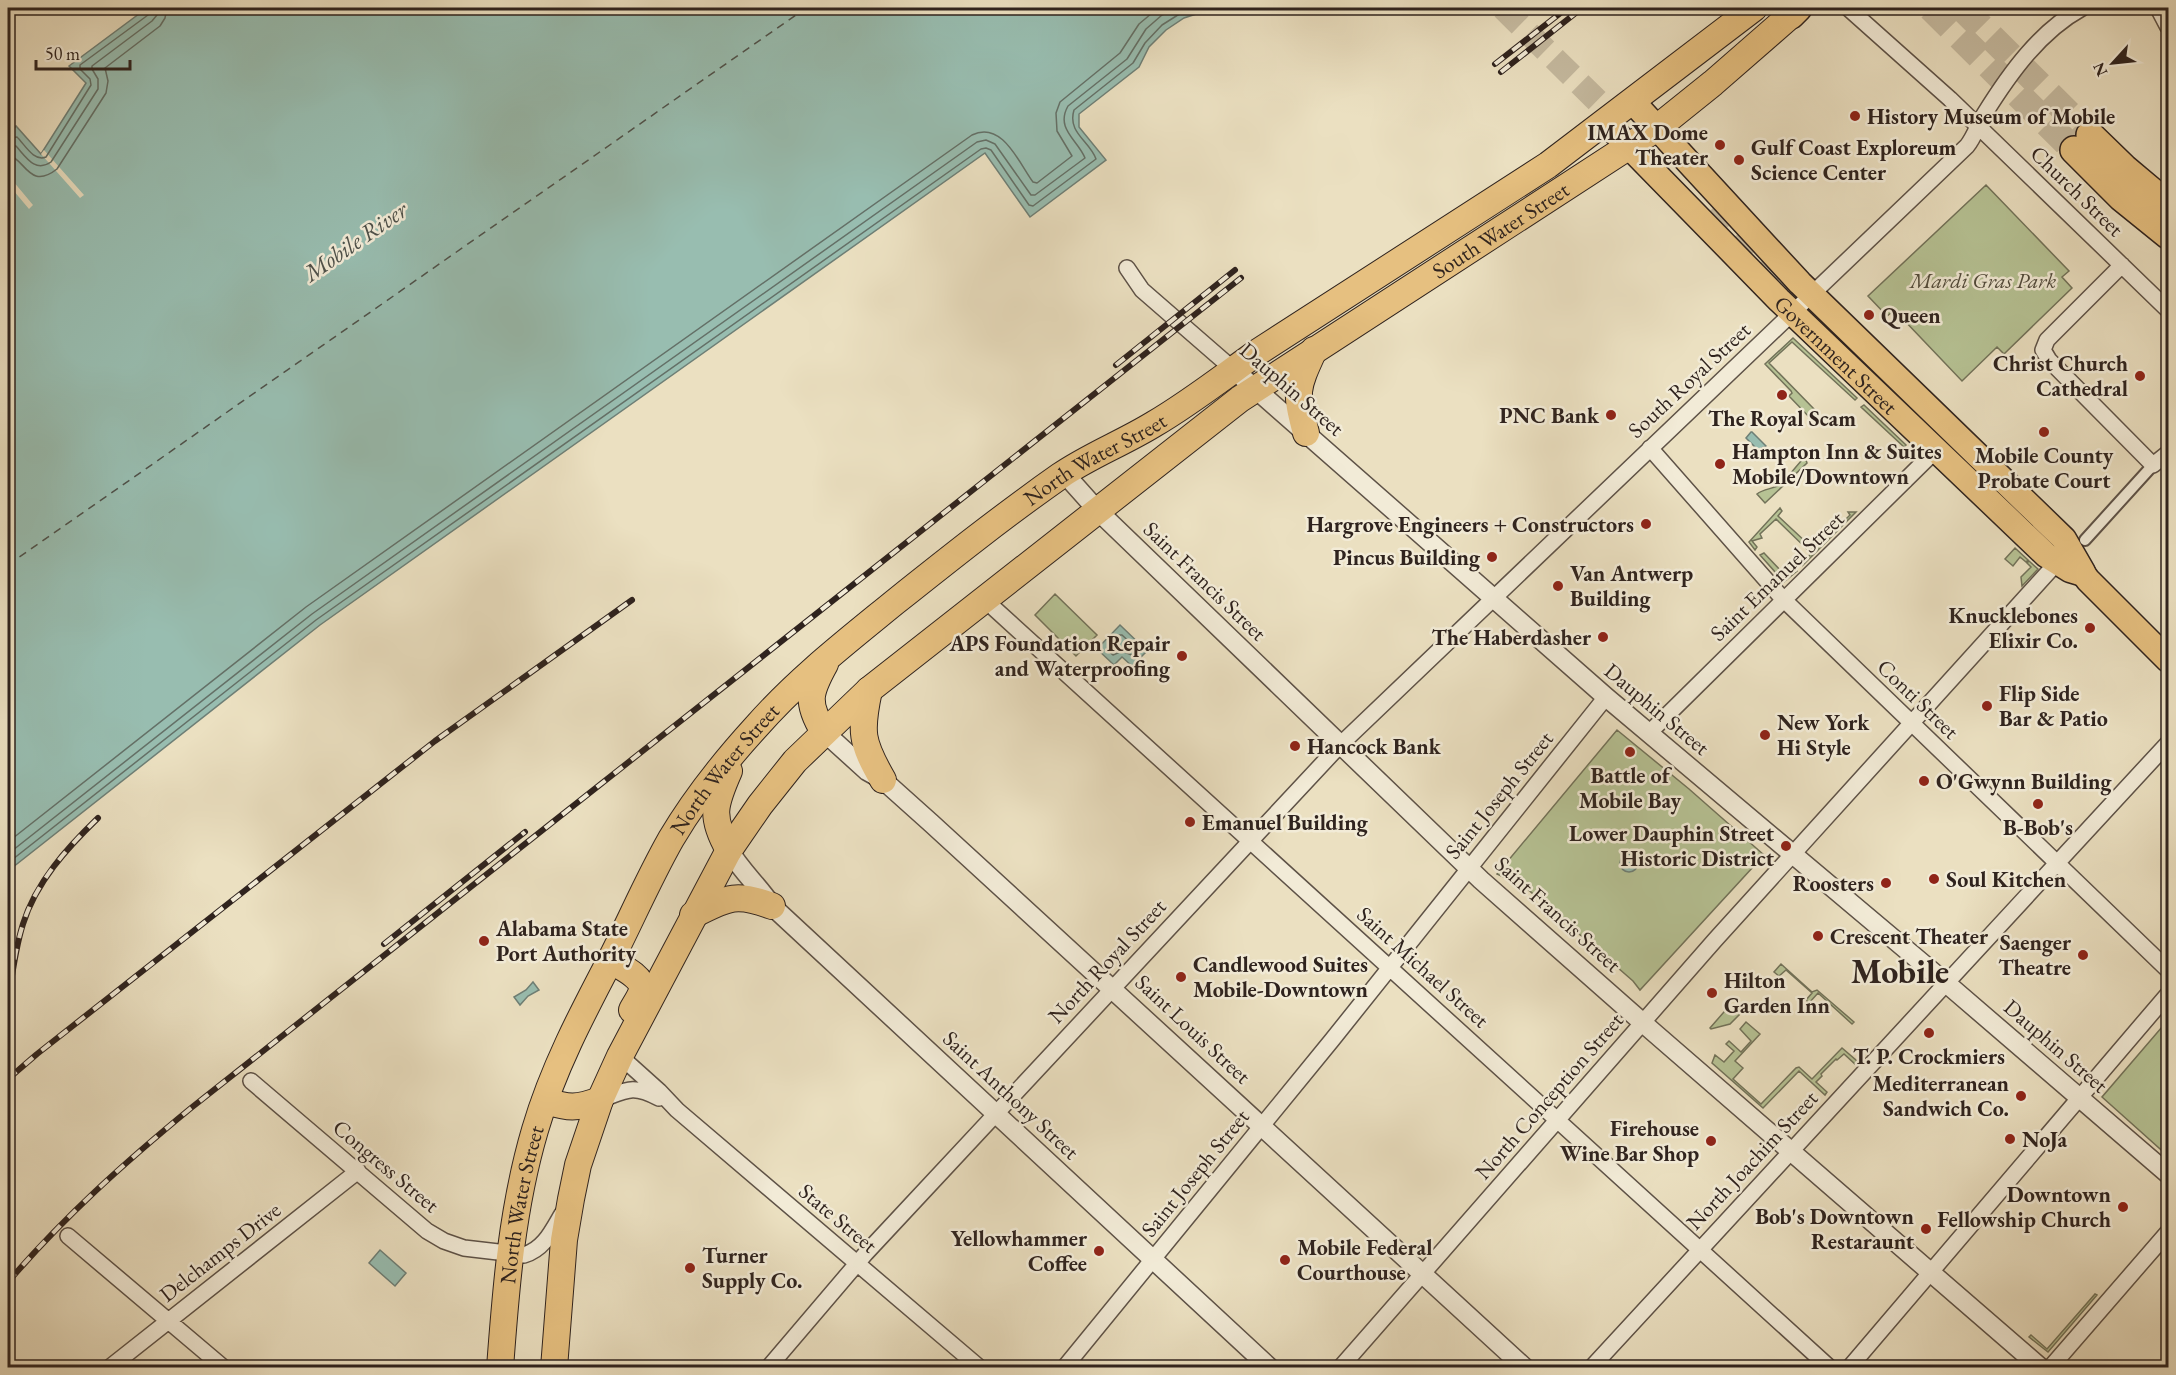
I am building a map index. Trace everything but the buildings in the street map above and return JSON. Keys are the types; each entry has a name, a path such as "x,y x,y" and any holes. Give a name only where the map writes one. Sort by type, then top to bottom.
{"highway":[{"name":"South Water Street","path":"1234,370 1378,273 1548,165 1754,8"},
{"name":"South Water Street","path":"1255,389 1657,128 1713,83 1795,11"},
{"path":"2169,205 2133,177 2082,143 2128,203 2169,235"},
{"path":"1306,433 1298,397 1299,386 1314,350"},
{"name":"North Water Street","path":"500,1368 509,1253 519,1191 535,1129 576,1025 672,839 705,790 749,734 794,687 831,654 955,554 1064,473 1158,422 1234,370"},
{"name":"North Water Street","path":"555,1366 564,1240 579,1165 600,1100 620,1056 693,915 729,850 760,805 795,761 869,690 1255,389"},
{"path":"824,732 811,706 811,692 831,654"},
{"path":"869,690 862,719 863,739 869,756 883,780"},
{"path":"729,850 717,827 716,813 721,789 749,734 779,715 791,713 802,716 824,732"},
{"path":"693,915 716,903 739,897 751,898 772,906"},
{"path":"610,960 636,977 642,987 622,1031 620,1056"},
{"path":"545,1101 572,1108 600,1100"},
{"path":"506,1280 516,1330 515,1368"}],"main road":[{"name":"Government Street","path":"1633,102 1812,294 2064,538 2068,553"},
{"name":"Government Street","path":"1605,122 1792,313 1937,443 1952,452 2068,553 2084,575 2169,660"},
{"name":"Government Street","path":"1818,320 1937,443"}],"street":[{"name":"Church Street","path":"1848,8 1978,127 2169,310"},
{"name":"South Royal Street","path":"1492,598 1967,146 2016,67 2049,31 2065,17 2082,8"},
{"path":"2158,8 2169,27"},
{"path":"2122,265 2046,340 2043,350 2049,360 2152,465"},
{"name":"Dauphin Street","path":"1127,268 1142,290 1492,598 2169,1174"},
{"name":"Saint Emanuel Street","path":"1649,733 1937,443"},
{"name":"Conti Street","path":"1650,448 1783,599 2169,970"},
{"path":"2068,553 2152,465 2169,453"},
{"name":"Saint Francis Street","path":"1064,473 1097,510 1469,867 1643,1023 2042,1368"},
{"name":"North Conception Street","path":"1340,1368 1793,854 2068,553"},
{"name":"North Royal Street","path":"768,1368 857,1263 1250,840 1340,745 1492,598"},
{"name":"Saint Michael Street","path":"985,600 1830,1368"},
{"name":"Saint Joseph Street","path":"1064,1368 1391,967 1606,697"},
{"name":"Saint Louis Street","path":"824,732 867,771 883,780 1526,1368"},
{"name":"North Joachim Street","path":"1591,1368 2169,742"},
{"name":"Saint Anthony Street","path":"729,850 738,866 760,887 772,906 1270,1368"},
{"path":"1849,1368 2169,994"},
{"name":"State Street","path":"620,1056 668,1102 980,1368"},
{"name":"Congress Street","path":"250,1081 427,1231 444,1241 464,1248 524,1255 542,1245 571,1199"},
{"name":"State Street","path":"600,1100 629,1089 640,1089 668,1102"},
{"name":"Delchamps Drive","path":"109,1368 358,1171"},
{"path":"2050,1368 2169,1232"},
{"path":"68,1236 224,1368"}],"green space":[{"name":"Mardi Gras Park","path":"1986,185 2069,271 2062,277 2072,288 2004,354 1997,347 1962,381 1901,317 1898,319 1891,313 1887,316 1868,296"},
{"path":"1793,338 1857,398 1855,400 1792,342 1769,363 1816,411 1810,418 1789,396 1791,391 1765,364"},
{"path":"1864,405 1906,445 1904,447 1861,407"},
{"path":"1803,459 1807,463 1765,503 1757,494 1780,485"},
{"path":"1780,508 1782,511 1778,516 1808,544 1814,538 1821,544 1850,515 1848,512 1856,512 1802,566 1811,553 1776,519 1760,534 1762,538 1752,541 1757,547 1755,550 1749,542"},
{"path":"2015,548 2028,560 2026,562 2020,557 2013,566 2005,559"},
{"path":"1764,553 1782,572 1794,569 1797,571 1784,582 1760,555"},
{"path":"2029,561 2038,569 2022,586 2021,577 2031,567 2027,563"},
{"path":"1055,594 1097,635 1076,656 1035,615"},
{"path":"1617,730 1764,855 1640,990 1633,981 1525,887 1497,874"},
{"path":"1781,964 1812,992 1817,990 1854,1022 1852,1024 1818,993 1809,1003 1806,1000 1812,993 1786,970 1779,976 1774,972"},
{"path":"1730,1005 1740,1014 1730,1024 1711,1029 1710,1028"},
{"path":"2168,1020 2168,1156 2102,1097"},
{"path":"1746,1022 1760,1034 1735,1061 1743,1068 1733,1079 1761,1104 1796,1068 1799,1067 1812,1079 1842,1048 1857,1061 1855,1064 1844,1054 1821,1074 1822,1076 1816,1082 1827,1092 1825,1095 1799,1071 1763,1108 1712,1063 1715,1055 1724,1062 1734,1051 1726,1044 1729,1041 1741,1052 1751,1041 1740,1029"},
{"path":"2095,1294 2097,1295 2048,1352 2029,1337 2031,1335 2047,1349"}],"water":[{"name":"Mobile River","path":"147,8 1215,8 1184,18 1166,30 1149,47 1139,67 1079,114 1079,127 1106,160 1030,217 985,153 320,625 8,871 8,135 16,126 41,154 86,83 69,66"},
{"path":"1751,432 1766,446 1758,450 1746,438"},
{"path":"1120,625 1147,651 1132,666 1122,657 1114,665 1097,649"},
{"path":"1629,854 1635,857 1638,863 1635,869 1629,872 1623,869 1620,863 1623,857"},
{"path":"533,982 539,990 528,996 520,1005 514,997 526,990"},
{"path":"380,1250 406,1273 395,1286 369,1263"}],"pier":[{"path":"44,150 84,195 80,198 41,154"},
{"path":"8,175 33,205 29,209 8,184"}],"ferry route":[{"path":"8,565 806,8"}],"tunnel":[{"path":"1503,8 1627,130"},
{"path":"1931,8 2074,150"},
{"path":"1962,8 2090,135"},
{"path":"1709,212 1818,320"}],"railway":[{"path":"1495,64 1567,8"},
{"path":"1501,72 1582,8"},
{"path":"1116,365 1235,270"},
{"path":"8,1282 96,1191 191,1108 1241,278"},
{"path":"8,1079 435,741 632,600"},
{"path":"8,1003 18,943 23,924 36,894 54,866 98,818"},
{"path":"384,944 525,832"}],"place":[{"name":"History Museum of Mobile","path":"1855,116"},
{"name":"IMAX Dome Theater","path":"1720,145"},
{"name":"Gulf Coast Exploreum Science Center","path":"1739,160"},
{"name":"Queen","path":"1869,315"},
{"name":"Christ Church Cathedral","path":"2140,376"},
{"name":"The Royal Scam","path":"1782,395"},
{"name":"PNC Bank","path":"1611,415"},
{"name":"Mobile County Probate Court","path":"2044,432"},
{"name":"Hampton Inn & Suites Mobile/Downtown","path":"1720,464"},
{"name":"Hargrove Engineers + Constructors","path":"1646,524"},
{"name":"Pincus Building","path":"1492,557"},
{"name":"Van Antwerp Building","path":"1558,586"},
{"name":"Knucklebones Elixir Co.","path":"2090,628"},
{"name":"The Haberdasher","path":"1603,637"},
{"name":"APS Foundation Repair and Waterproofing","path":"1182,656"},
{"name":"Flip Side Bar & Patio","path":"1987,706"},
{"name":"New York Hi Style","path":"1765,735"},
{"name":"Hancock Bank","path":"1295,746"},
{"name":"Battle of Mobile Bay","path":"1630,752"},
{"name":"O'Gwynn Building","path":"1924,781"},
{"name":"B-Bob's","path":"2038,804"},
{"name":"Emanuel Building","path":"1190,822"},
{"name":"Lower Dauphin Street Historic District","path":"1786,846"},
{"name":"Soul Kitchen","path":"1934,879"},
{"name":"Roosters","path":"1886,883"},
{"name":"Crescent Theater","path":"1818,936"},
{"name":"Alabama State Port Authority","path":"484,941"},
{"name":"Saenger Theatre","path":"2083,955"},
{"name":"Candlewood Suites Mobile-Downtown","path":"1181,977"},
{"name":"Hilton Garden Inn","path":"1712,993"},
{"name":"T. P. Crockmiers","path":"1929,1033"},
{"name":"Mediterranean Sandwich Co.","path":"2021,1096"},
{"name":"NoJa","path":"2010,1139"},
{"name":"Firehouse Wine Bar Shop","path":"1711,1141"},
{"name":"Downtown Fellowship Church","path":"2123,1207"},
{"name":"Bob's Downtown Restaraunt","path":"1926,1229"},
{"name":"Yellowhammer Coffee","path":"1099,1251"},
{"name":"Mobile Federal Courthouse","path":"1285,1260"},
{"name":"Turner Supply Co.","path":"690,1268"}],"district":[{"name":"Mobile","path":"1900,971"}]}
